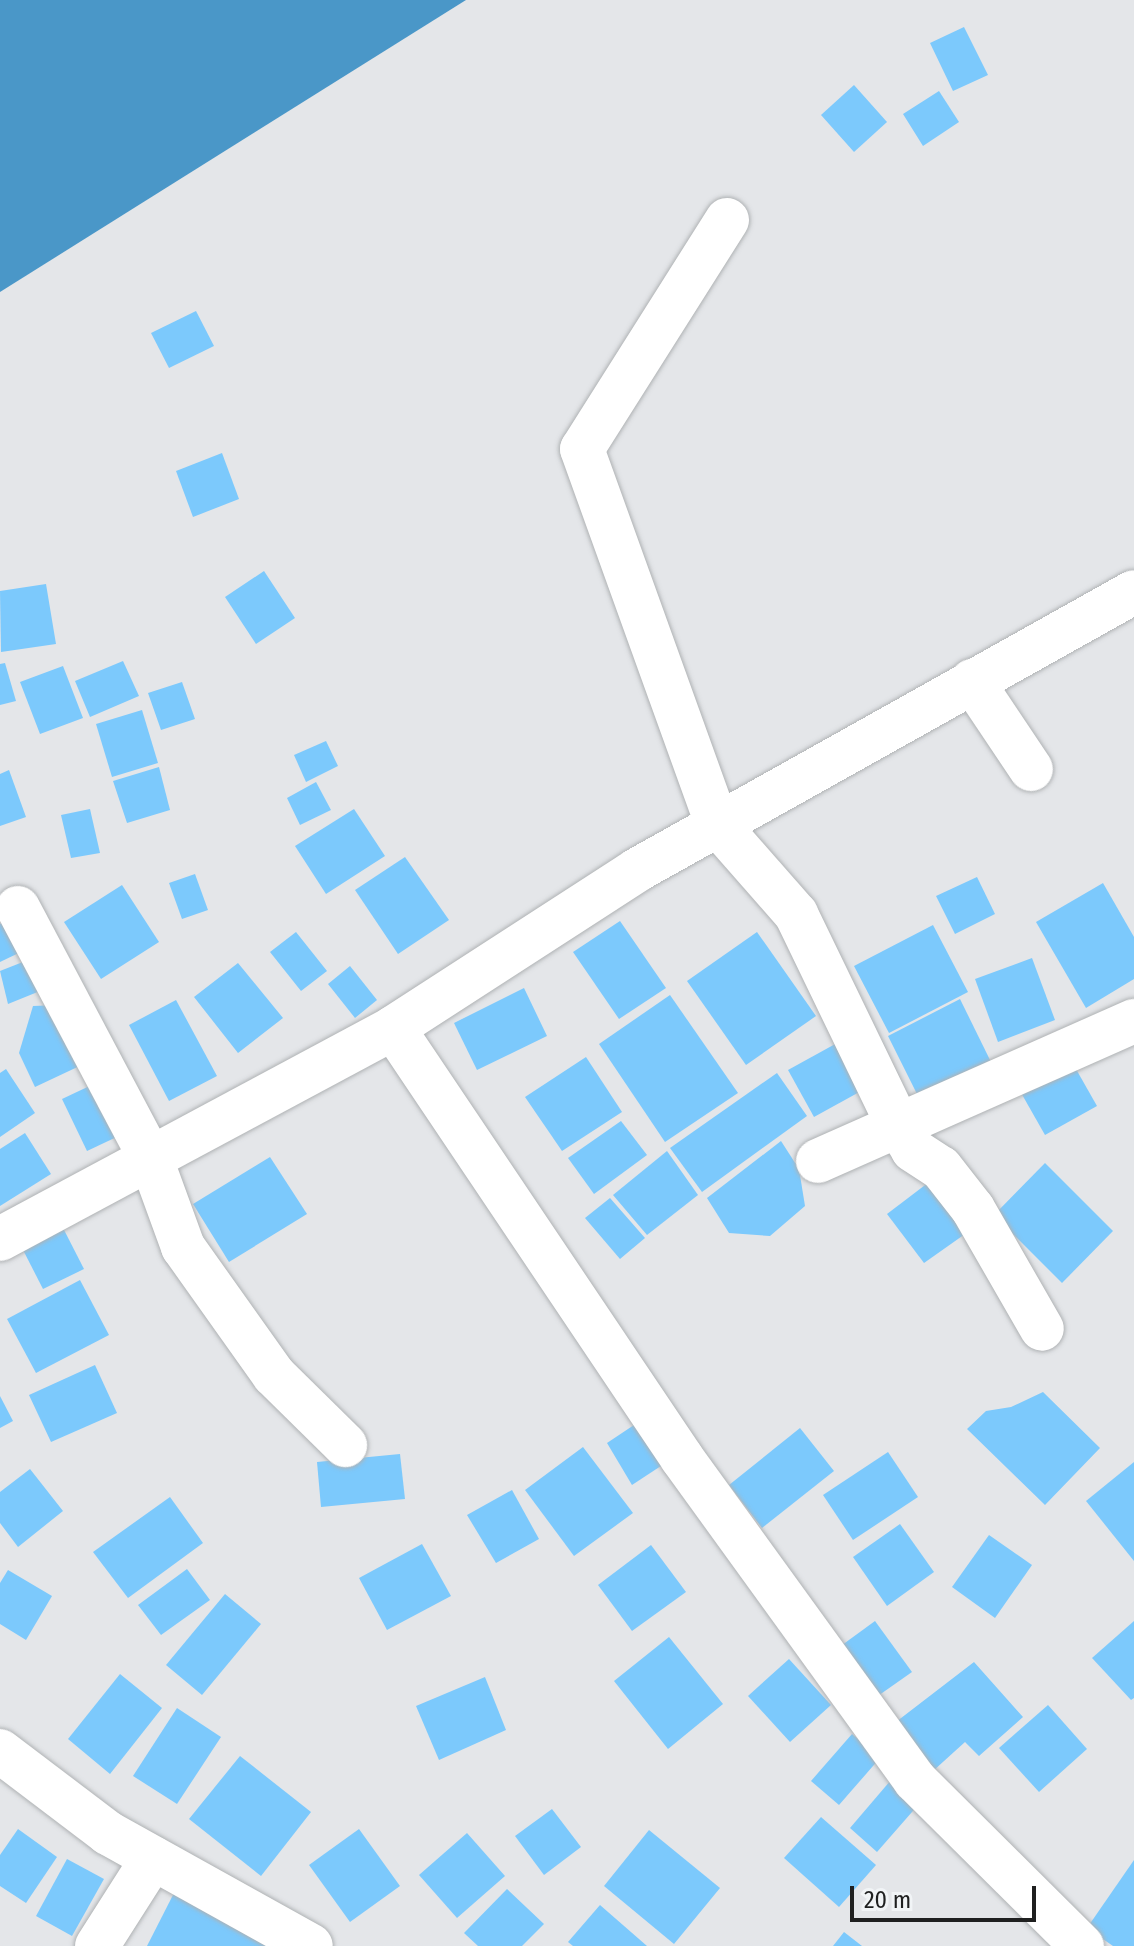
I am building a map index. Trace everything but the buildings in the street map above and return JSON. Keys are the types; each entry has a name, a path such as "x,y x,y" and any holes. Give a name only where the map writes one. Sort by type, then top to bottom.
{"street":[{"path":"727,220 582,449 717,824 796,914 913,1150 941,1168 973,1209 1042,1329"},
{"path":"0,1239 393,1028 717,824 1134,592"},
{"path":"972,681 1031,769"},
{"path":"18,908 151,1159 183,1247 274,1375 345,1445"},
{"path":"818,1161 897,1123 996,1085 1134,1021"},
{"path":"393,1028 682,1458 915,1780 1082,1946"},
{"path":"0,1751 108,1833 311,1946"},
{"path":"97,1946 153,1858"}],"water":[{"path":"0,0 466,0 0,292"}]}
